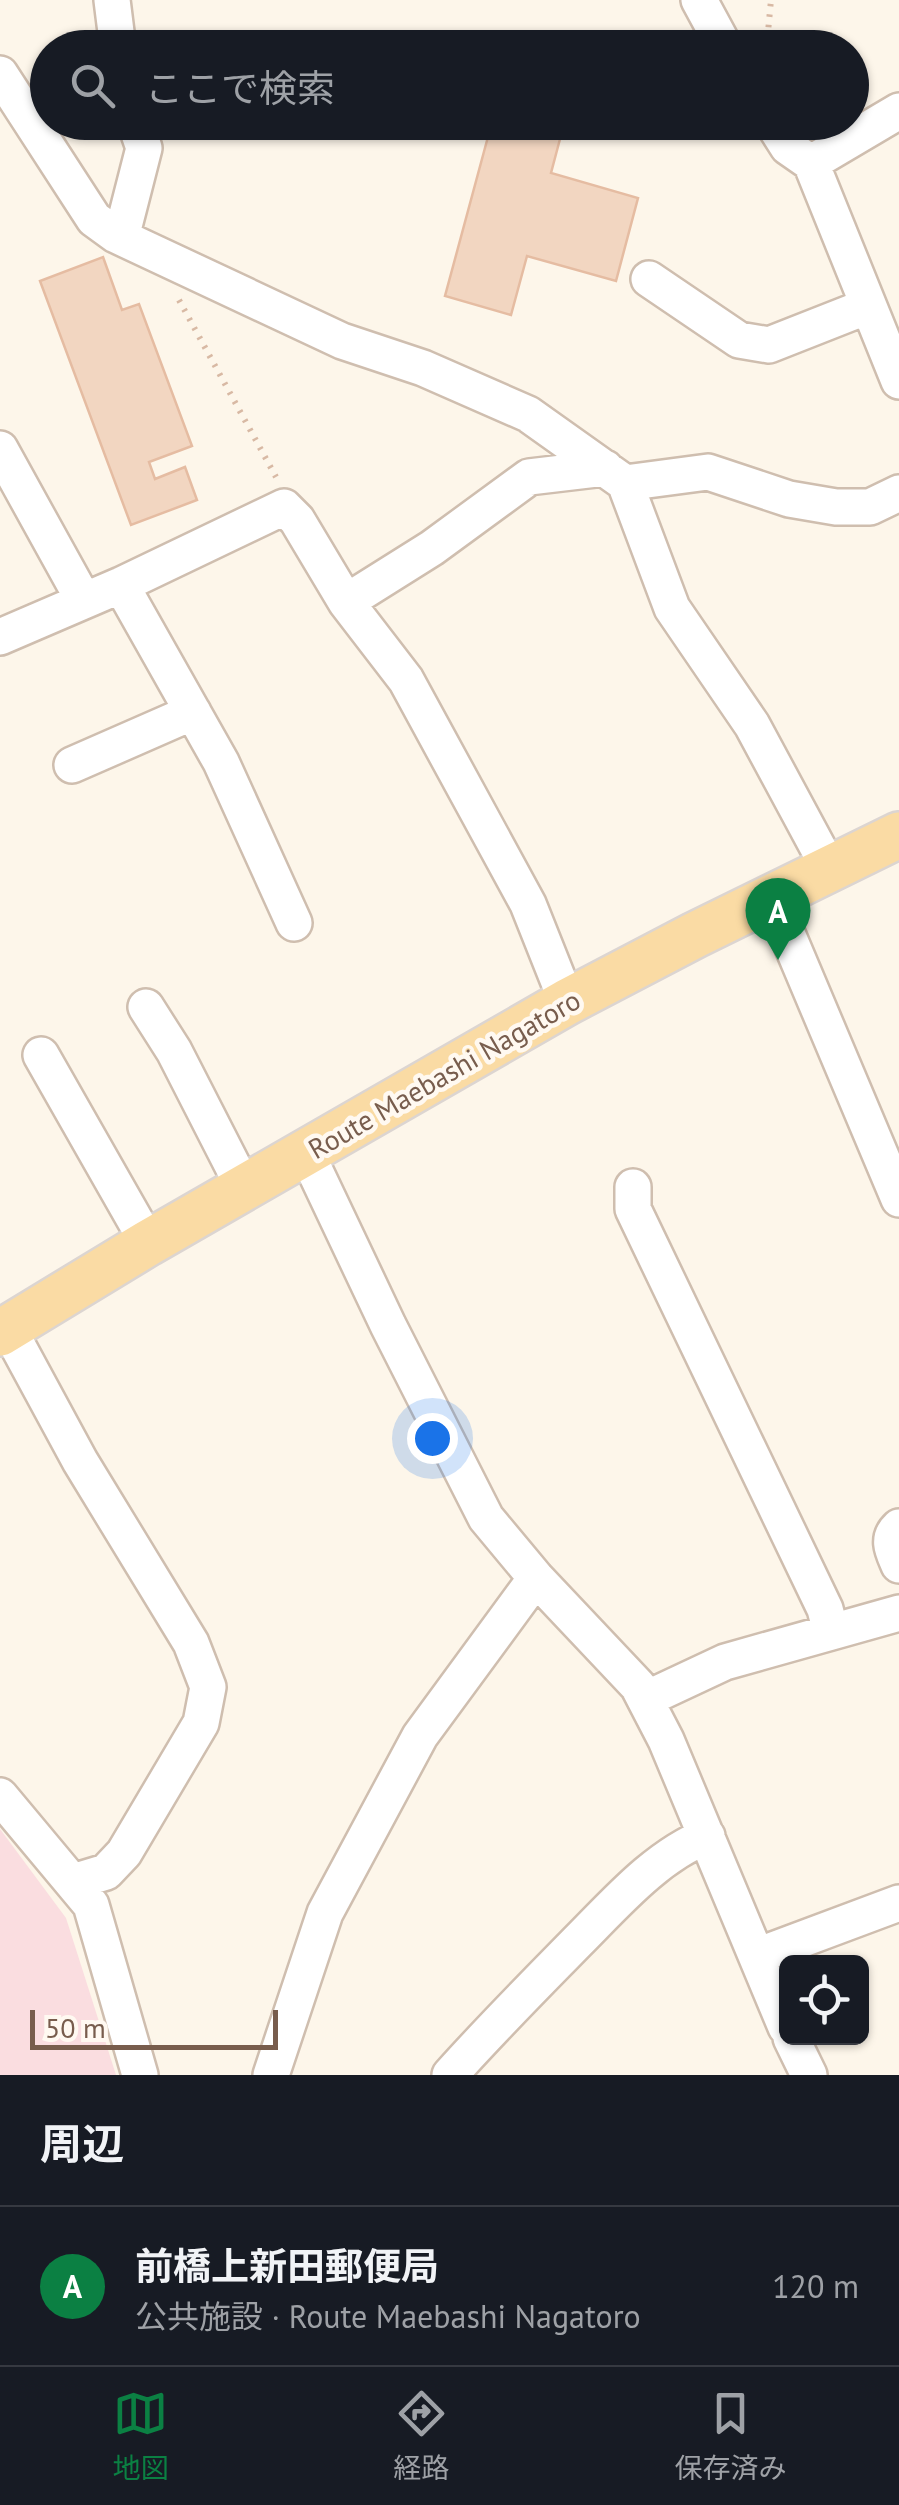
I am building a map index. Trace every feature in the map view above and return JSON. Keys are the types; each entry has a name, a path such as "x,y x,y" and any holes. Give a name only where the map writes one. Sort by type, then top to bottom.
{"main road":[{"name":"Route Maebashi Nagatoro","path":"4,1330 567,1002 899,835"}],"street":[{"path":"112,0 116,30"},
{"path":"699,0 715,30"},
{"path":"0,74 30,121"},
{"path":"869,130 899,112"},
{"path":"42,140 94,220 116,234 342,341 423,368 528,414 615,476 672,608 752,725 830,870"},
{"path":"116,234 123,230 144,148 141,140"},
{"path":"784,140 811,164 899,382"},
{"path":"811,164 852,140"},
{"path":"649,279 740,340 769,345 868,306"},
{"path":"0,449 84,601"},
{"path":"346,602 432,548 529,476 708,472 789,499 836,507 870,507 899,494"},
{"path":"0,637 121,585 284,507 297,520 346,602 406,680 528,904 567,1002"},
{"path":"121,585 221,762 294,923"},
{"path":"72,765 193,712"},
{"path":"772,898 899,1198"},
{"path":"146,1007 174,1051 244,1188"},
{"path":"41,1055 148,1243"},
{"path":"306,1152 472,1494 498,1535 620,1664 646,1700 779,2010"},
{"path":"633,1187 633,1208 825,1609 831,1632"},
{"path":"4,1330 191,1644 208,1687 201,1723 124,1853 106,1872 72,1882"},
{"path":"899,1527 891,1546 899,1566"},
{"path":"271,2075 325,1913 420,1736 536,1578"},
{"path":"646,1700 725,1662 899,1612"},
{"path":"0,1796 91,1906 140,2075"},
{"path":"450,2075 617,1901 693,1842 707,1836"},
{"path":"757,1956 899,1903"},
{"path":"794,2045 808,2075"}],"path":[{"path":"768,30 771,0"},
{"path":"155,253 228,395 279,481 284,507"}],"shaded area":[{"path":"0,1829 66,1918 116,2075 0,2075"}],"building":[{"path":"487,140 560,140 551,173 638,198 616,281 527,256 511,315 445,296"},
{"path":"103,257 122,310 139,304 192,446 149,462 155,479 185,467 197,500 131,525 40,281"}],"place":[{"name":"前橋上新田郵便局","path":"778,960"}]}
